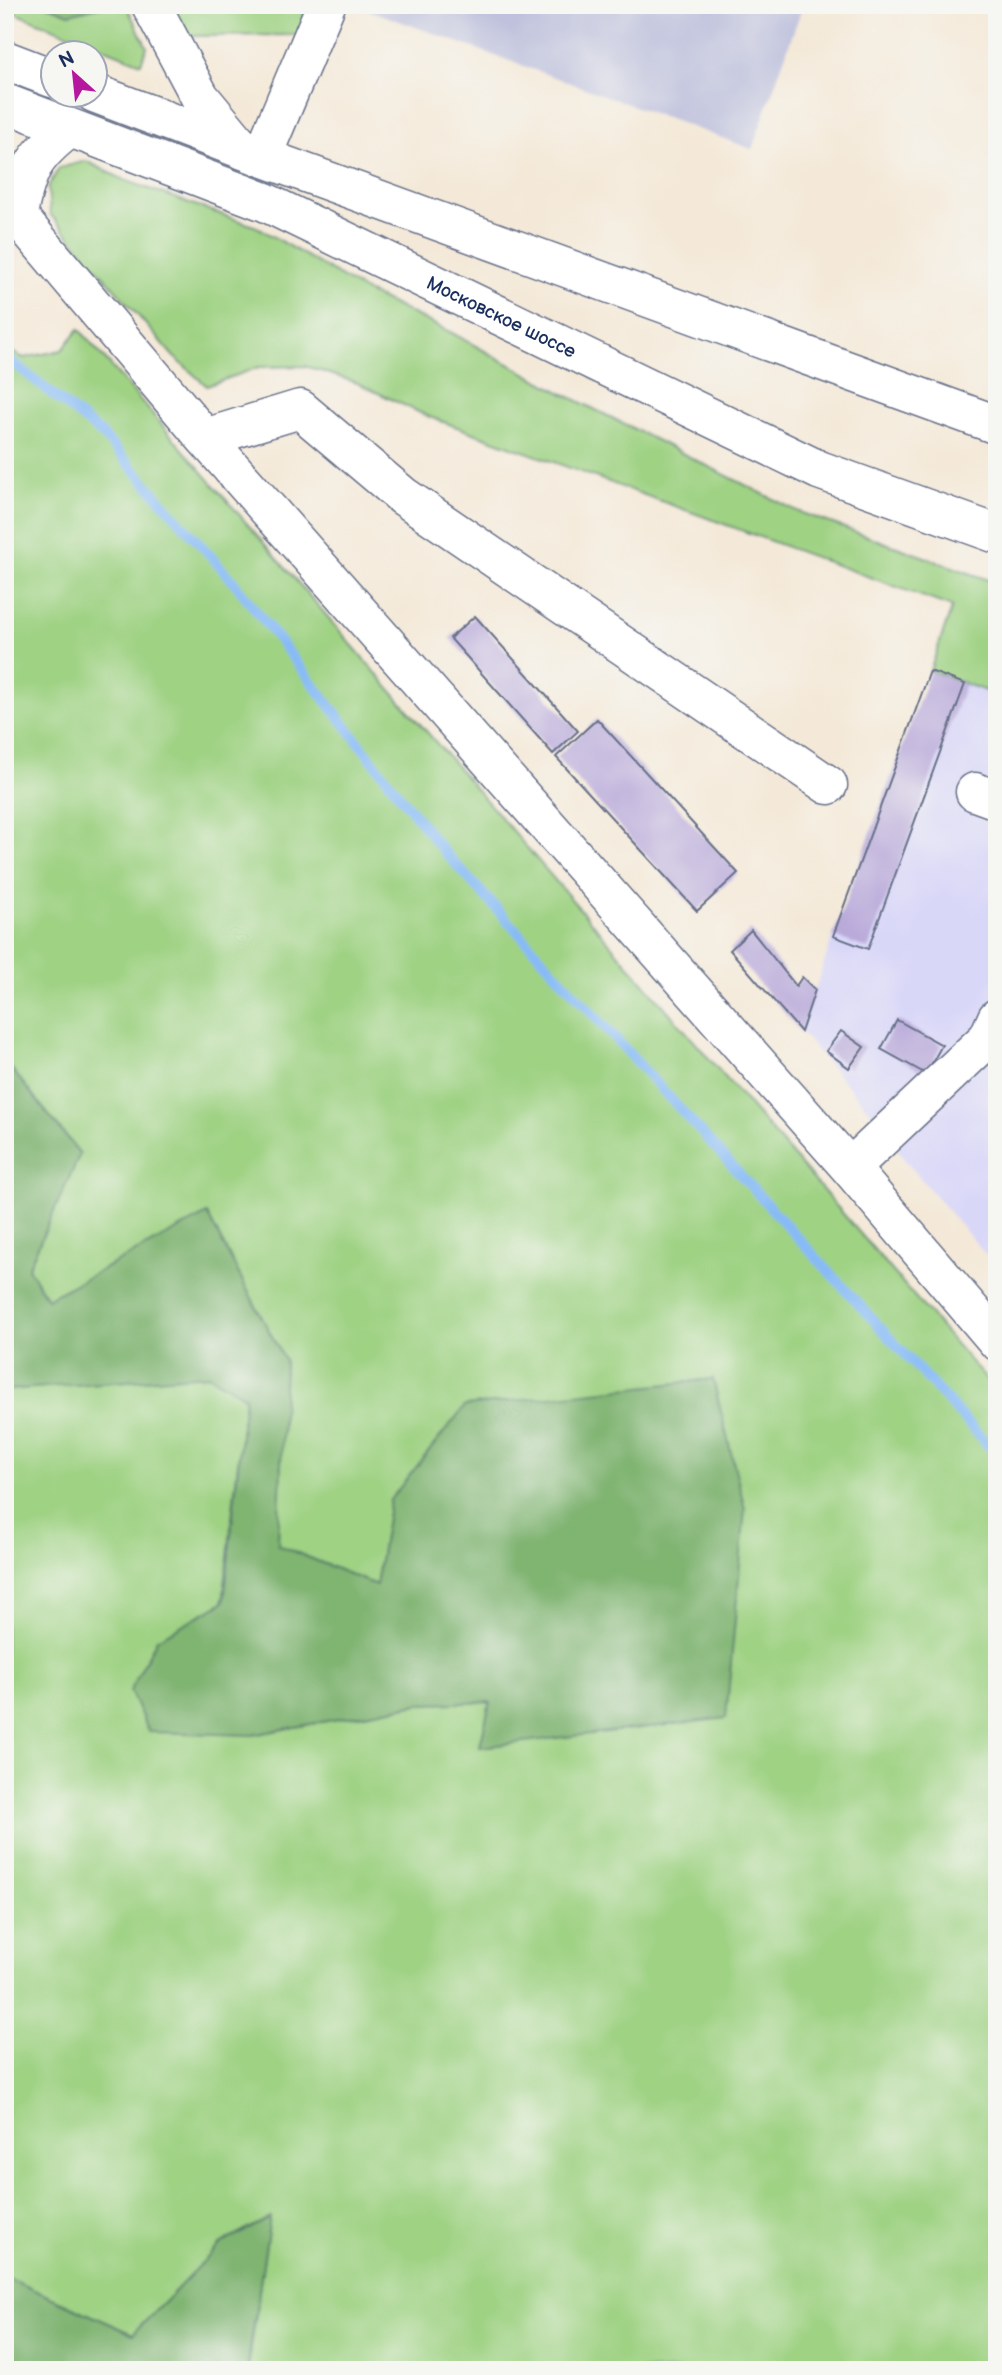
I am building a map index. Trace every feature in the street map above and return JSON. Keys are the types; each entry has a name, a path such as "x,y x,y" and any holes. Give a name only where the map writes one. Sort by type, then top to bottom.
{"main road":[{"path":"150,5 200,97 253,153"},
{"path":"253,153 326,5"},
{"path":"5,60 38,73"},
{"path":"108,98 997,425"},
{"name":"Московское шоссе","path":"5,103 265,202 819,470 997,534"},
{"path":"70,128 48,144 34,162 12,208 205,438 850,1168 997,1341"},
{"path":"205,438 300,409 403,496 828,785"},
{"path":"850,1168 994,1034"}],"shaded area":[{"path":"355,5 803,5 752,149"},
{"path":"930,671 997,695 997,1268 904,1159 881,1124 801,1032 833,936"}],"green space":[{"path":"5,5 46,5 69,14 106,5 126,5 147,47 141,63 108,50 108,38 78,38 5,9"},
{"path":"46,5 106,5 69,14"},
{"path":"170,5 304,5 302,35 187,36"},
{"path":"86,161 124,180 257,227 367,292 797,511 997,583 997,695 930,671 952,607 427,416 355,382 305,366 259,367 207,386 173,356 50,214 48,187 59,168"},
{"path":"79,329 997,1392 997,2370 248,2370 269,2218 222,2243 133,2334 5,2277 5,1390 208,1375 245,1397 223,1602 157,1640 252,1735 418,1704 490,1702 480,1746 713,1379 564,1397 390,1500 376,1585 277,1545 285,1361 207,1214 48,1299 28,1268 80,1154 5,1061 5,349 24,358 62,350"},
{"path":"5,1061 80,1154 28,1268 47,1299 207,1214 285,1361 278,1545 376,1585 390,1500 465,1406 713,1379 745,1509 726,1718 480,1747 490,1702 418,1704 252,1735 149,1732 130,1691 157,1639 224,1602 245,1397 208,1375 5,1390"},
{"path":"270,2218 247,2370 5,2370 5,2277 133,2334 222,2243"}],"building":[{"path":"475,616 578,731 553,754 450,638"},
{"path":"930,671 965,684 868,949 833,936"},
{"path":"597,719 738,873 697,911 556,757"},
{"path":"751,930 796,986 802,977 815,990 801,1032 730,950"},
{"path":"897,1020 942,1045 926,1074 881,1049"},
{"path":"841,1031 864,1047 849,1068 826,1051"}],"waterway":[{"path":"5,356 103,435 233,581 440,847 997,1455"}]}
